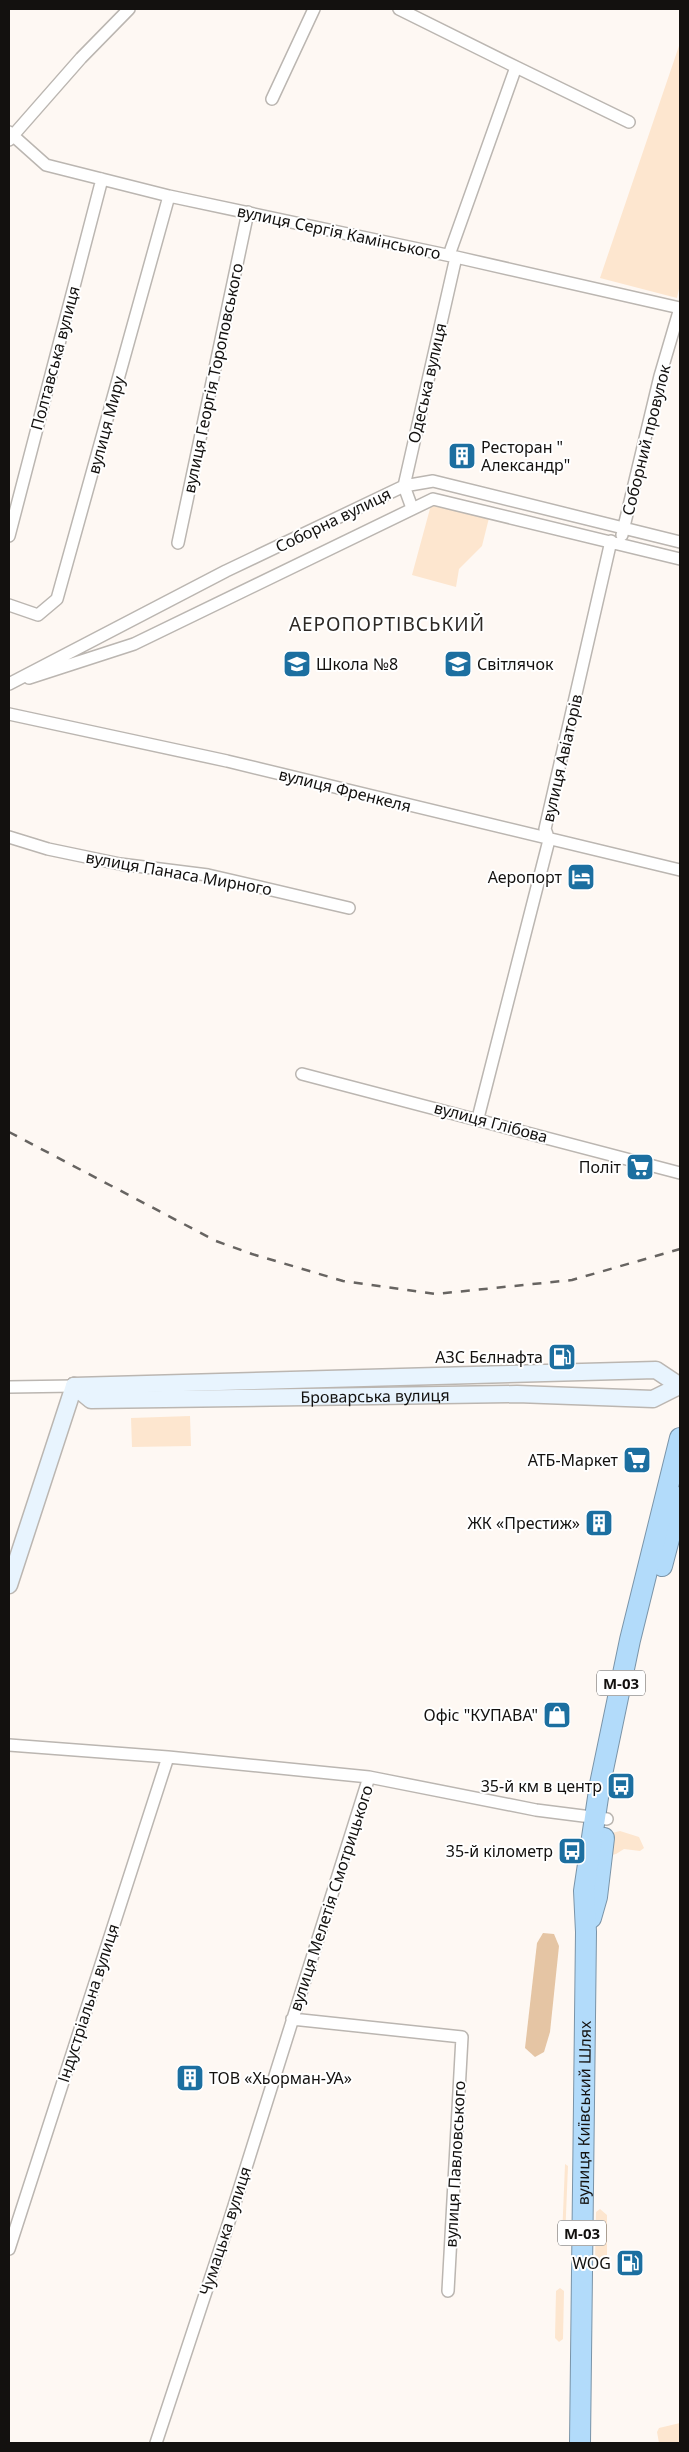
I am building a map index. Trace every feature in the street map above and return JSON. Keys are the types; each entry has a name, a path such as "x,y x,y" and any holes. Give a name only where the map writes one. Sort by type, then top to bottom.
{"highway":[{"name":"вулиця Київський Шлях","path":"601,1818 630,1640 680,1438"},
{"name":"вулиця Київський Шлях","path":"580,2443 586,1932 584,1892 643,1641 680,1497"}],"street":[{"path":"10,135 129,9"},
{"path":"272,99 314,9"},
{"path":"399,9 629,122"},
{"name":"Одеська вулиця","path":"404,486 453,256 516,66"},
{"name":"вулиця Сергія Камінського","path":"10,135 46,165 169,196 453,256 680,308"},
{"name":"Полтавська вулиця","path":"9,536 102,179"},
{"name":"вулиця Миру","path":"9,605 38,615 57,599 169,196"},
{"name":"вулиця Георгія Тороповського","path":"178,543 248,212"},
{"name":"Соборний провулок","path":"615,542 624,527 660,376 680,308"},
{"name":"Соборна вулиця","path":"9,684 226,571 404,486 433,482 680,542"},
{"path":"404,486 412,508"},
{"name":"Соборна вулиця","path":"9,684 134,644 433,499 680,559"},
{"name":"вулиця Авіаторів","path":"478,1118 549,840 545,829 615,542"},
{"name":"вулиця Френкеля","path":"9,714 226,761 680,870"},
{"name":"вулиця Панаса Мирного","path":"9,837 120,864 208,875 349,908"},
{"name":"вулиця Глібова","path":"302,1074 478,1118 680,1172"},
{"name":"Броварська вулиця","path":"9,1388 74,1386 656,1370 679,1386 653,1399 517,1394 91,1400 74,1386"},
{"path":"9,1585 74,1386"},
{"path":"9,1745 168,1757 369,1777 536,1810 601,1818"},
{"name":"Індустріальна вулиця","path":"9,2249 168,1757"},
{"name":"вулиця Мелетія Смотрицького","path":"292,2019 369,1777"},
{"name":"вулиця Павловського","path":"292,2019 462,2037 448,2291"},
{"name":"Чумацька вулиця","path":"156,2443 227,2228 292,2019"}],"shaded area":[{"path":"680,43 680,284 677,298 600,278"},
{"path":"431,505 489,518 482,546 459,569 456,587 412,575"},
{"path":"190,1416 191,1446 132,1447 131,1418"},
{"path":"620,1831 639,1837 644,1848 640,1851 624,1849 608,1856 609,1837 612,1833"},
{"path":"543,1933 554,1934 559,1946 550,2032 544,2052 535,2057 525,2048 537,1943"},
{"path":"565,2164 568,2166 565,2239 562,2238"},
{"path":"600,2209 607,2215 607,2261 601,2265 595,2261 596,2212"},
{"path":"560,2288 564,2291 563,2339 559,2342 555,2338 556,2291"},
{"path":"680,2423 680,2443 659,2443 657,2432 659,2428"}],"railway":[{"path":"9,1132 216,1241 252,1254 343,1281 436,1294 572,1280 680,1249"}],"place":[{"name":"Ресторан \" Александр\"","path":"462,456"},
{"name":"Школа №8","path":"297,664"},
{"name":"Світлячок","path":"458,664"},
{"name":"Аеропорт","path":"581,877"},
{"name":"Політ","path":"640,1167"},
{"name":"АЗС Бєлнафта","path":"562,1357"},
{"name":"АТБ-Маркет","path":"637,1460"},
{"name":"ЖК «Престиж»","path":"599,1523"},
{"name":"Офіс \"КУПАВА\"","path":"557,1715"},
{"name":"35-й км в центр","path":"621,1786"},
{"name":"35-й кілометр","path":"572,1851"},
{"name":"ТОВ «Хьорман-УА»","path":"190,2078"},
{"name":"WOG","path":"630,2263"}],"district":[{"name":"АЕРОПОРТІВСЬКИЙ","path":"387,624"}]}
